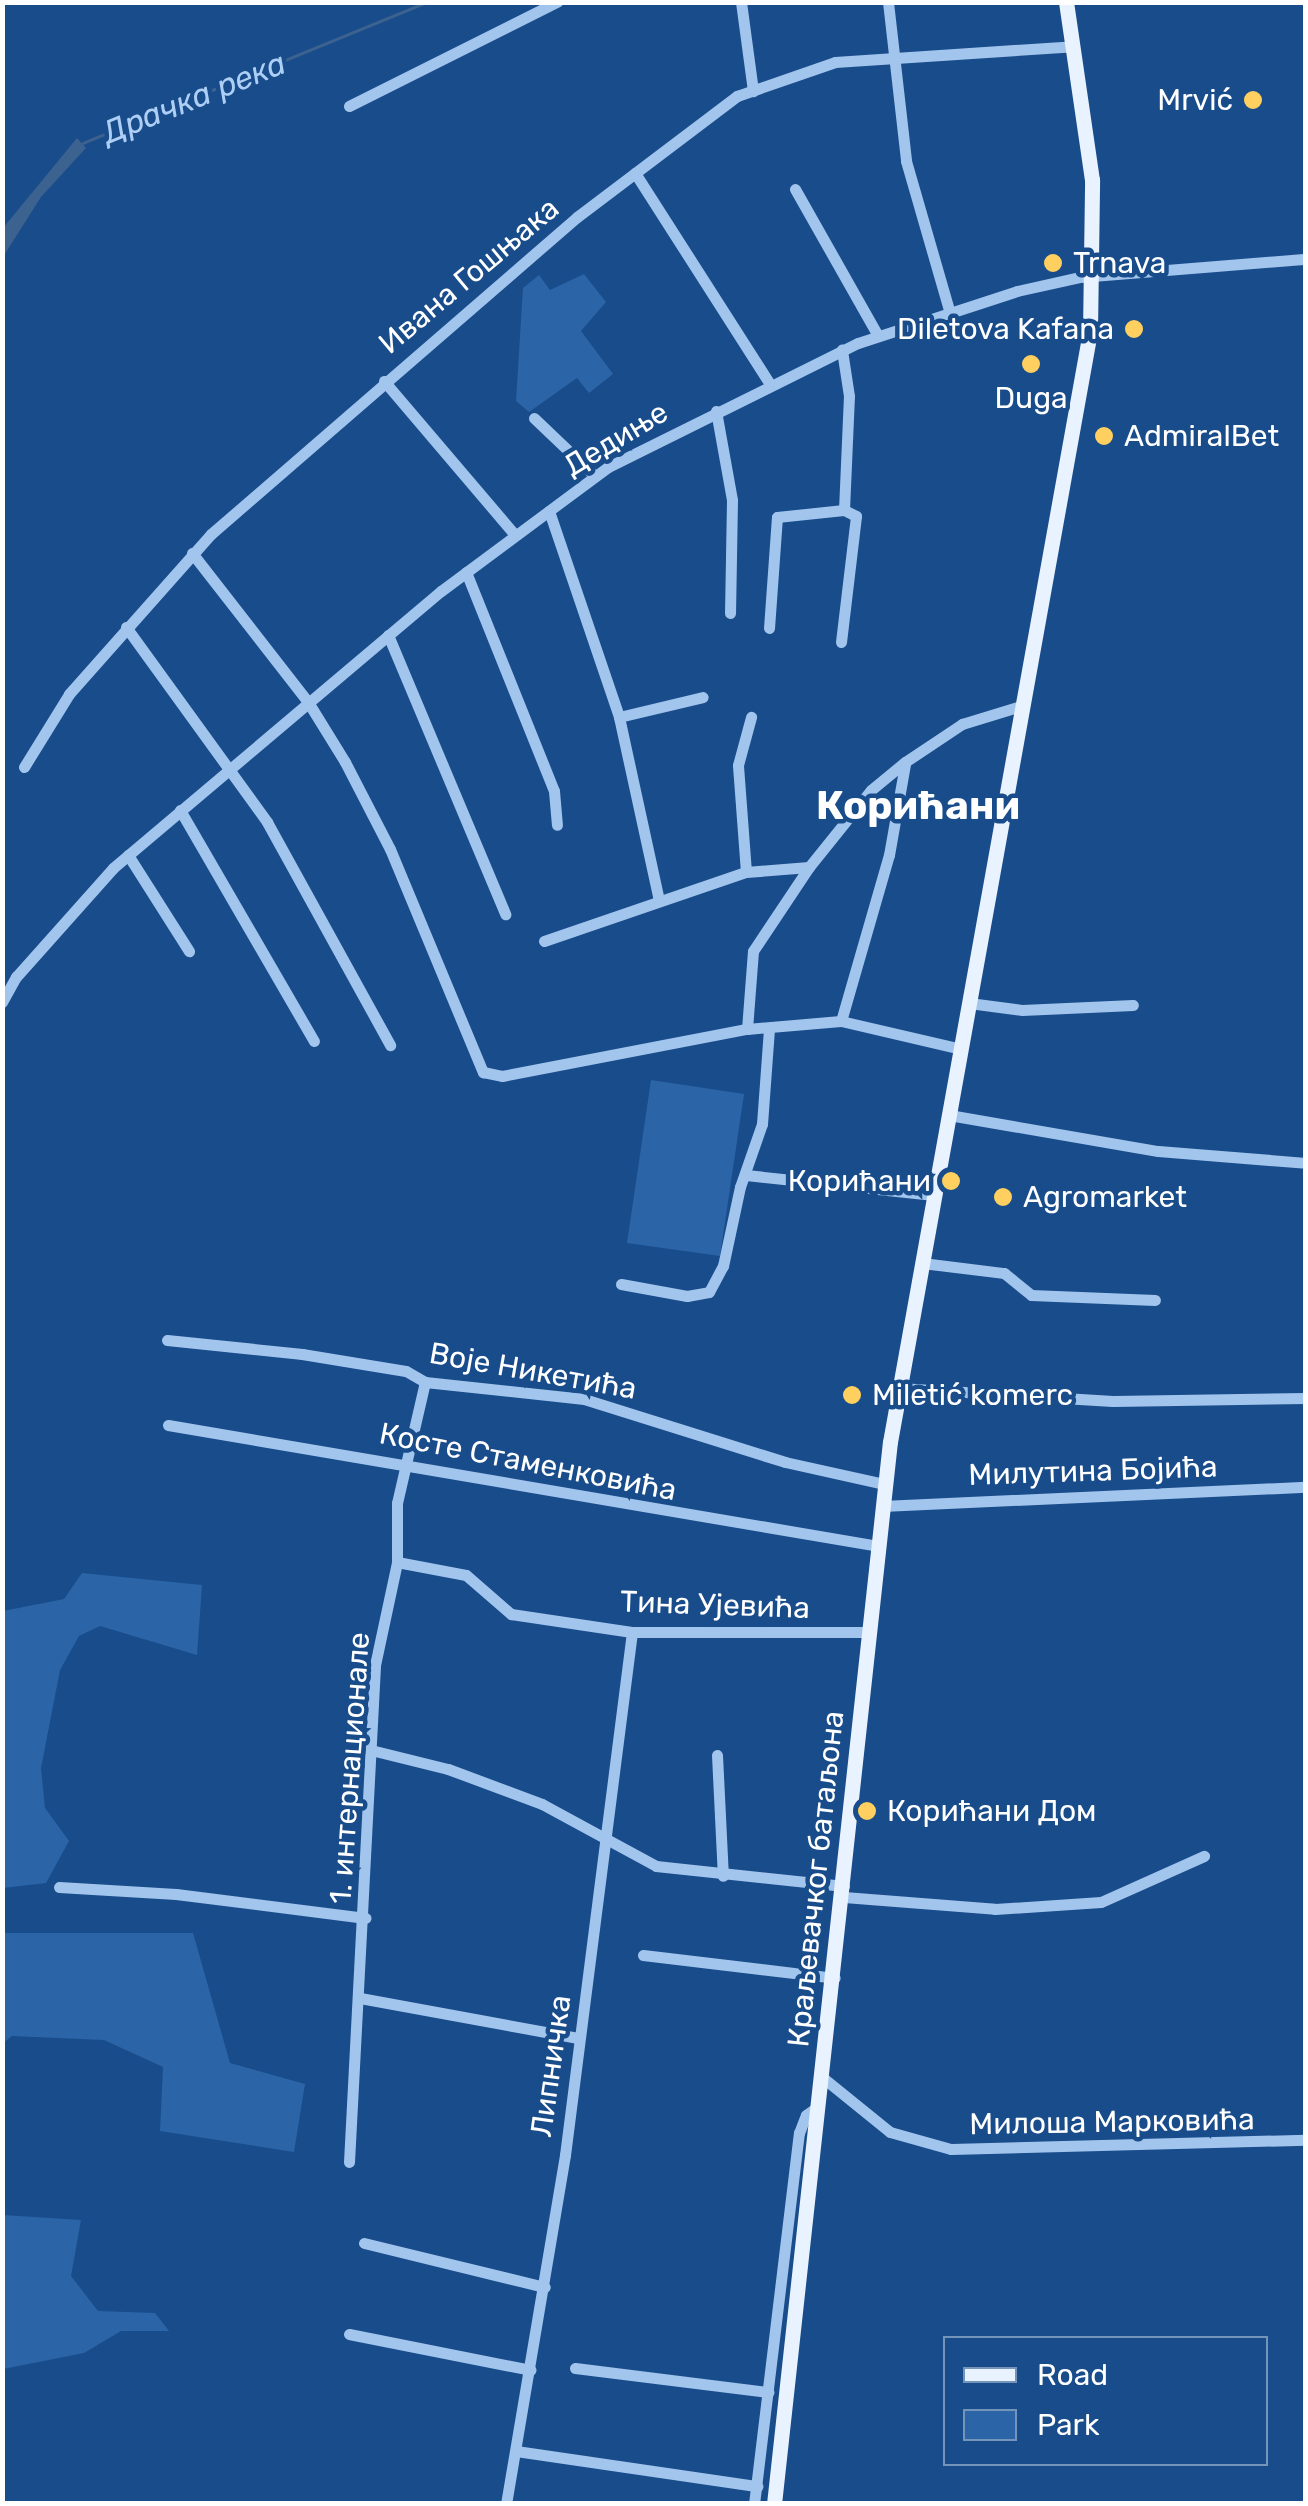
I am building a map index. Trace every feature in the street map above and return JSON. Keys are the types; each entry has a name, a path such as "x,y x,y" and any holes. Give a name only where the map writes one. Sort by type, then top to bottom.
{"main road":[{"name":"Краљевачког батаљона","path":"774,2504 835,1978 884,1484 1084,380 1094,276 1092,180 1066,2"}],"street":[{"path":"349,106 557,2"},
{"path":"741,2 753,91"},
{"path":"888,2 906,161 950,313"},
{"name":"Ивана Гошњака","path":"24,768 70,694 192,552 384,381 635,173 753,91 836,62 1073,46"},
{"path":"635,173 770,384"},
{"path":"794,189 878,336"},
{"name":"Дедиње","path":"2,1002 16,976 128,855 388,635 595,476 842,350 1047,282 1306,260"},
{"path":"842,350 849,396 844,510"},
{"path":"384,381 516,535"},
{"path":"716,411 732,500 730,613"},
{"path":"534,418 595,476"},
{"path":"549,510 619,717 660,900"},
{"path":"770,628 777,517 844,510 856,516 841,642"},
{"path":"192,552 308,702 390,849 478,1066 502,1076 748,1030 841,1021 960,1050"},
{"path":"466,572 554,791 557,825"},
{"path":"126,627 266,822 390,1046"},
{"path":"388,635 505,914"},
{"path":"619,717 704,697"},
{"path":"748,1030 753,951 809,867 871,790 962,724 1024,705"},
{"path":"746,872 738,765 751,717"},
{"path":"841,1021 889,855 905,762"},
{"path":"180,810 314,1041"},
{"path":"128,855 189,952"},
{"path":"544,941 746,872 809,867"},
{"path":"968,1004 1022,1010 1133,1006"},
{"path":"621,1284 687,1296 709,1292 723,1266 768,1095 768,1028"},
{"path":"949,1115 1158,1151 1306,1162"},
{"path":"746,1175 934,1194"},
{"path":"922,1263 1004,1273 1031,1295 1155,1300"},
{"name":"Воје Никетића","path":"167,1340 368,1364 425,1382 584,1399 785,1462 884,1484"},
{"name":"1. интернационале","path":"349,2162 376,1666 397,1562 394,1546 406,1464 425,1382"},
{"path":"899,1388 1113,1401 1306,1398"},
{"name":"Косте Стаменковића","path":"168,1426 406,1464 683,1518 878,1546"},
{"name":"Милутина Бојића","path":"882,1506 1306,1487"},
{"name":"Тина Ујевића","path":"397,1562 466,1576 511,1614 632,1632 870,1632"},
{"name":"Липничка","path":"506,2504 545,2287 632,1632"},
{"path":"374,1751 448,1769 542,1804 656,1866 844,1892 994,1909 1101,1902 1204,1856"},
{"path":"717,1754 723,1876"},
{"path":"59,1888 176,1894 365,1918"},
{"path":"644,1955 835,1978"},
{"path":"360,1998 579,2038"},
{"name":"Милоша Марковића","path":"822,2076 890,2132 951,2149 1306,2140"},
{"path":"754,2504 799,2133 806,2115 819,2106"},
{"path":"364,2243 545,2287"},
{"path":"349,2334 530,2370"},
{"path":"575,2368 768,2392"},
{"path":"516,2451 756,2486"}],"green space":[{"path":"584,274 606,302 581,331 613,374 589,393 577,378 529,412 516,401 523,288 539,275 550,290"},
{"path":"651,1080 744,1094 720,1256 627,1243"},
{"path":"82,1573 202,1585 197,1655 100,1626 79,1636 60,1670 41,1768 45,1808 69,1841 46,1883 3,1888 3,1611 64,1599"},
{"path":"3,1933 193,1933 230,2063 305,2084 294,2152 160,2131 163,2067 104,2040 12,2036 3,2043"},
{"path":"3,2215 81,2220 71,2276 98,2311 155,2313 169,2331 121,2331 84,2353 3,2369"}],"shaded area":[{"path":"77,138 86,148 41,197 3,257 3,228"}],"waterway":[{"name":"Драчка река","path":"83,143 427,2"}],"place":[{"name":"Mrvić","path":"1253,100"},
{"name":"Trnava","path":"1053,263"},
{"name":"Diletova Kafana","path":"1134,329"},
{"name":"Duga","path":"1031,364"},
{"name":"AdmiralBet","path":"1104,436"},
{"name":"Корићани","path":"951,1181"},
{"name":"Agromarket","path":"1003,1197"},
{"name":"Miletić komerc","path":"852,1395"},
{"name":"Корићани Дом","path":"867,1811"}],"district":[{"name":"Корићани","path":"918,806"}]}
